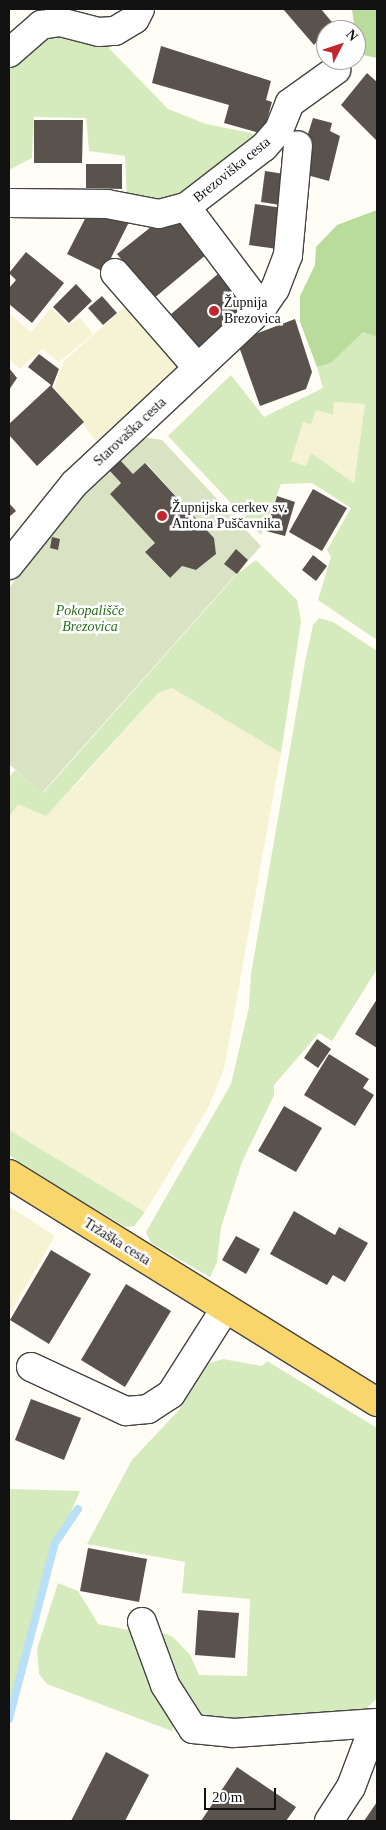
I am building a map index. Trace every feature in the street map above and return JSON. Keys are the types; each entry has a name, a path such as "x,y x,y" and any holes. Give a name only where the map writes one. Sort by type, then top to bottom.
{"main road":[{"name":"Tržaška cesta","path":"9,1174 377,1402"}],"street":[{"path":"9,53 33,17 99,32 115,31 131,22 140,9"},
{"name":"Brezoviška cesta","path":"9,204 107,204 159,214 186,206 264,147 279,130 290,103 336,70"},
{"name":"Starovaška cesta","path":"9,565 74,484 262,308 276,288 288,255 298,144"},
{"path":"186,206 262,308"},
{"path":"115,273 198,368"},
{"path":"31,1367 126,1411 148,1409 171,1394 225,1309"},
{"path":"142,1622 165,1685 193,1729 234,1733 376,1725 350,1787 329,1821"}],"shaded area":[{"path":"128,304 185,369 101,448 54,387 64,361"},
{"path":"51,308 68,325 80,317 93,334 59,362 42,349 20,369 9,359 9,313 31,332"},
{"path":"334,402 365,404 354,483 311,453 307,466 291,461 303,422 316,410 332,415"},
{"path":"172,688 281,753 224,1069 208,1108 145,1212 9,1130 9,817 17,804 73,788 158,693"},
{"path":"9,1206 55,1236 9,1315"}],"green space":[{"path":"352,9 377,9 377,58 366,56 366,20 353,20"},
{"path":"52,34 104,43 168,109 206,124 251,133 262,141 196,191 153,206 127,201 125,156 89,151 86,118 34,117 32,158 9,170 9,66"},
{"path":"377,210 377,337 363,332 331,363 317,367 300,322 300,296 315,265 316,247 337,225"},
{"path":"363,331 377,337 377,640 318,600 331,557 327,550 351,508 312,483 281,484 261,535 168,436 231,375 264,417 323,388 317,367 331,363","holes":["334,402 365,404 354,483 311,453 306,466 291,461 303,422 311,424 316,410 333,415"]},
{"name":"Pokopališče Brezovica","path":"143,437 162,440 261,546 42,793 9,764 9,588 65,515 109,470 121,483 110,494 155,543 145,552 169,578 182,566 196,570 216,554 214,538 146,463 133,474 120,460"},
{"path":"256,560 297,600 301,621 281,753 172,688 158,693 46,816 18,804 9,817 9,777 15,770 43,793 237,574"},
{"path":"319,618 333,622 377,651 377,969 332,1041 319,1033 274,1085 274,1095 242,1162 221,1227 217,1262 210,1277 151,1243 146,1232 231,1084 249,1007 251,974 305,662 313,625"},
{"path":"9,1130 145,1212 134,1226 126,1227 76,1198 9,1155"},
{"path":"223,1359 262,1366 267,1361 377,1428 377,1698 361,1714 235,1722 196,1713 185,1701 156,1639 164,1633 173,1637 190,1655 199,1675 247,1676 250,1599 182,1593 185,1562 87,1544 132,1460 179,1410 207,1364"},
{"path":"9,1489 80,1491 43,1578 9,1714"},
{"path":"58,1583 78,1591 98,1624 129,1630 139,1639 175,1719 172,1731 47,1684 39,1674 37,1649"}],"building":[{"path":"283,9 321,9 330,20 316,20 316,42 314,45"},
{"path":"161,46 271,81 266,100 272,102 263,134 224,123 229,105 152,83"},
{"path":"367,73 377,82 377,141 341,105"},
{"path":"313,118 332,123 330,131 340,136 329,181 296,172"},
{"path":"34,120 83,120 82,163 34,163"},
{"path":"86,164 122,164 122,189 86,188"},
{"path":"265,171 291,175 287,206 261,202"},
{"path":"255,204 290,209 285,250 249,245"},
{"path":"90,209 130,220 104,272 67,254"},
{"path":"176,217 207,254 153,299 117,254 156,223 161,229"},
{"path":"26,252 64,283 32,323 9,304 9,288 16,280 9,273"},
{"path":"219,273 252,311 203,354 170,315"},
{"path":"76,284 92,301 69,323 53,307"},
{"path":"102,296 117,313 103,325 88,308"},
{"path":"295,319 312,372 306,389 260,406 237,341"},
{"path":"39,354 59,369 52,387 84,422 37,466 9,435 9,424 51,385 28,367"},
{"path":"9,368 17,378 9,390"},
{"name":"Župnijska cerkev sv. Antona Puščavnika","path":"120,460 133,474 145,463 214,538 216,554 196,570 182,566 170,578 145,552 155,543 110,494 121,483 109,470"},
{"path":"313,489 347,508 322,551 289,532"},
{"path":"277,496 295,502 285,536 266,531"},
{"path":"9,503 16,511 9,517"},
{"path":"52,537 60,539 58,550 50,548"},
{"path":"236,549 248,560 237,574 224,564"},
{"path":"313,555 327,566 316,581 302,570"},
{"path":"377,999 377,1048 355,1034"},
{"path":"317,1039 331,1049 318,1068 304,1058"},
{"path":"329,1054 369,1079 363,1088 374,1095 355,1126 304,1095"},
{"path":"284,1106 322,1128 296,1172 258,1151"},
{"path":"294,1211 335,1235 339,1227 368,1243 345,1282 333,1275 327,1285 270,1254"},
{"path":"236,1236 260,1249 246,1274 222,1260"},
{"path":"51,1250 91,1274 49,1344 10,1320"},
{"path":"126,1284 171,1311 125,1387 81,1360"},
{"path":"31,1399 81,1418 64,1460 15,1440"},
{"path":"88,1548 147,1559 139,1602 80,1591"},
{"path":"198,1610 239,1613 235,1658 195,1655"},
{"path":"106,1752 149,1775 125,1821 71,1821"},
{"path":"237,1767 296,1807 286,1821 201,1821"},
{"path":"377,1802 377,1821 364,1821"}],"waterway":[{"path":"9,1719 55,1543 78,1509"}],"place":[{"name":"Župnija Brezovica","path":"214,311"},
{"name":"Župnijska cerkev sv. Antona Puščavnika","path":"162,516"}]}
